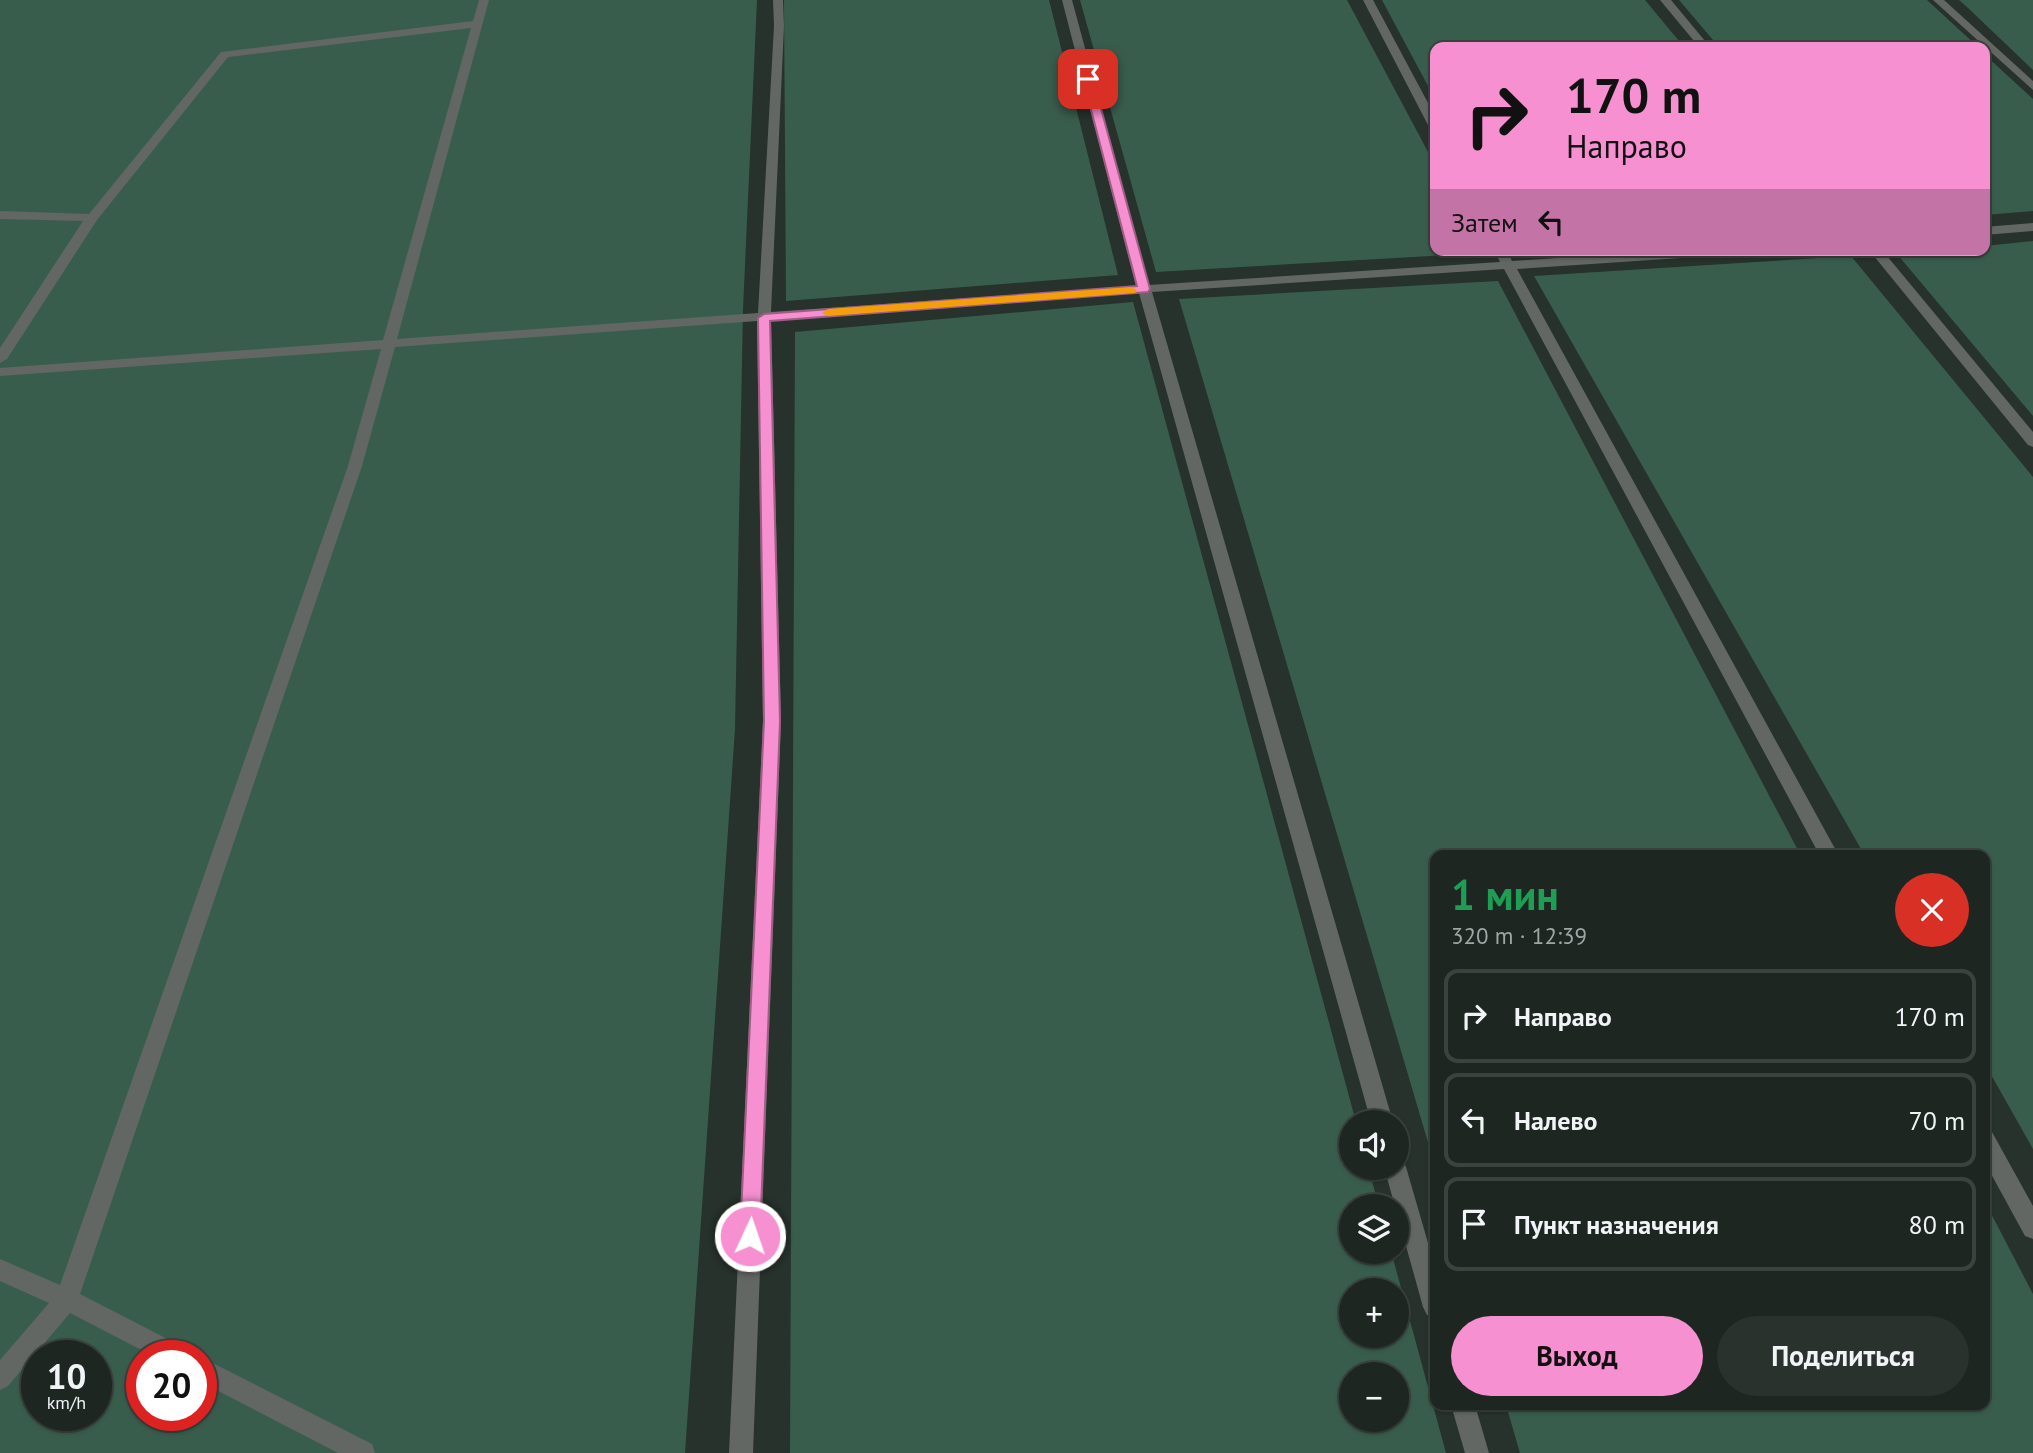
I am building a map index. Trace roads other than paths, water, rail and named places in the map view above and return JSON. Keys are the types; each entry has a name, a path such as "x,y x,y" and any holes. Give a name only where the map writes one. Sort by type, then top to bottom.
{"lane":[{"path":"0,1378 67,1299 355,466 484,0"},
{"path":"741,1453 772,721 764,318 779,26 778,0"},
{"path":"1067,0 1144,289 1379,1110"},
{"path":"1368,0 1430,118"},
{"path":"1665,0 1701,42"},
{"path":"1938,0 1984,42"},
{"path":"0,359 92,218 225,54 477,24"},
{"path":"1990,48 2033,87"},
{"path":"0,215 92,218"},
{"path":"1990,230 2033,226"},
{"path":"1503,256 1827,850"},
{"path":"0,372 1144,289 1654,256"},
{"path":"1880,256 2033,442"},
{"path":"1990,1150 2033,1228"},
{"path":"1399,1180 1430,1290"},
{"path":"0,1270 67,1299 146,1340"},
{"path":"217,1377 363,1453"},
{"path":"1464,1410 1477,1453"}]}
